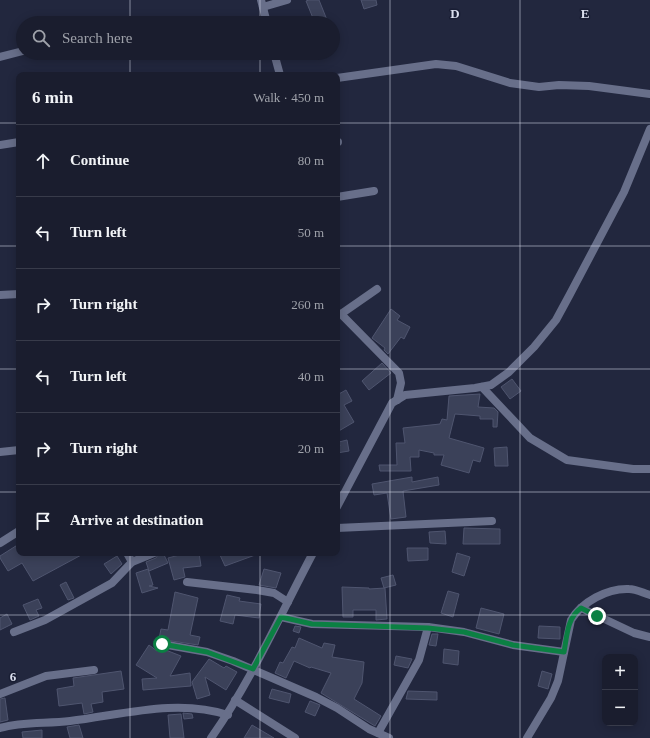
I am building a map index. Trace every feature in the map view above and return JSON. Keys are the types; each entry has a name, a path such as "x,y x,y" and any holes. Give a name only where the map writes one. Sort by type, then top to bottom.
{"street":[{"path":"265,16 262,3 287,0"},
{"path":"0,57 16,53"},
{"path":"276,60 279,72"},
{"path":"340,78 436,64 456,66 510,83 539,87 559,85 589,86 650,95"},
{"path":"340,501 389,407 397,400 405,395 491,385 509,372 534,347 556,320 624,192 650,129"},
{"path":"0,145 16,142"},
{"path":"340,197 374,191"},
{"path":"340,313 377,289"},
{"path":"0,296 16,294"},
{"path":"340,315 398,373 400,383 397,400"},
{"path":"482,387 530,438 567,460 632,469 650,469"},
{"path":"0,452 16,450"},
{"path":"340,528 492,521"},
{"path":"0,543 16,534"},
{"path":"129,556 132,562"},
{"path":"14,632 45,620 112,583 132,562 147,556"},
{"path":"211,738 228,715 281,617 311,556"},
{"path":"188,582 274,593 288,602"},
{"path":"527,738 551,698 558,681 570,620 592,599 604,593 629,589 650,595"},
{"path":"581,608 634,633 650,637"},
{"path":"281,617 312,624 428,628 464,632 513,645 564,652"},
{"path":"378,733 419,660 428,628"},
{"path":"162,644 207,652 253,669 330,705 389,738"},
{"path":"0,694 46,676 94,670"},
{"path":"235,700 295,738"},
{"path":"0,728 69,722 113,714 175,708 210,709 228,715"}],"building":[{"path":"319,0 325,16 312,16 306,1"},
{"path":"361,0 376,0 377,5 364,9"},
{"path":"391,309 400,316 397,320 410,327 404,339 401,337 388,354 384,350 385,348 372,338"},
{"path":"382,363 391,373 369,390 362,381"},
{"path":"512,379 521,391 510,399 501,387"},
{"path":"346,390 352,401 344,405 354,422 340,430 340,393"},
{"path":"480,394 478,407 494,408 498,412 497,427 493,427 493,419 480,419 480,416 455,414 449,438 484,448 480,462 473,460 469,473 441,465 444,455 434,455 434,453 419,450 419,457 410,457 411,471 380,471 379,465 397,465 396,443 405,443 403,428 440,424 442,419 447,420 449,396"},
{"path":"347,440 349,451 340,452 340,442"},
{"path":"507,447 508,466 495,466 494,448"},
{"path":"412,477 412,482 438,477 439,485 403,491 406,517 391,519 387,493 374,495 372,484"},
{"path":"464,528 500,529 500,544 463,544"},
{"path":"445,531 446,544 430,543 429,532"},
{"path":"16,546 16,556 79,556 33,581 22,563 8,571 0,556"},
{"path":"407,548 428,548 428,560 408,561"},
{"path":"457,553 470,557 464,576 452,572"},
{"path":"117,556 122,564 111,574 104,564"},
{"path":"157,556 164,556 168,563 149,571 146,562"},
{"path":"176,556 199,556 201,566 183,568 185,577 174,580 168,558"},
{"path":"220,556 252,556 225,566"},
{"path":"148,569 153,585 149,586 158,588 142,593 136,573"},
{"path":"264,569 281,573 276,588 259,585"},
{"path":"393,575 396,585 384,588 381,578"},
{"path":"66,582 74,598 68,600 60,585"},
{"path":"342,587 369,589 385,588 387,619 376,620 376,610 353,610 353,617 343,617"},
{"path":"448,591 459,594 453,617 441,613"},
{"path":"175,592 198,598 190,635 200,637 198,645 159,639 161,629 168,630"},
{"path":"227,595 240,598 239,601 261,604 259,618 235,615 233,624 220,621"},
{"path":"38,599 42,608 36,610 39,616 30,620 23,605"},
{"path":"481,608 504,614 499,634 476,628"},
{"path":"7,614 12,624 0,630 0,618"},
{"path":"295,626 301,627 299,633 293,631"},
{"path":"539,626 560,627 560,639 538,638"},
{"path":"432,634 438,634 436,646 429,645"},
{"path":"299,638 322,648 324,643 335,645 332,657 364,662 362,683 354,699 381,716 375,726 321,693 331,673 311,667 310,668 294,661 286,678 275,673 280,662 283,663 292,647 295,648"},
{"path":"149,645 157,651 158,647 181,656 170,676 190,673 191,686 143,690 142,679 157,678 136,665"},
{"path":"444,649 459,651 458,665 443,663"},
{"path":"396,656 412,659 408,668 394,665"},
{"path":"209,659 224,668 226,666 237,672 226,690 205,677 210,695 197,699 192,682"},
{"path":"121,671 124,689 102,692 103,702 91,704 93,712 84,714 82,703 59,706 57,689 74,686 73,678"},
{"path":"542,671 552,674 548,689 538,686"},
{"path":"272,689 291,694 289,703 269,698"},
{"path":"408,691 437,692 437,700 406,699"},
{"path":"5,698 8,720 0,722 0,699"},
{"path":"310,701 320,705 315,716 305,712"},
{"path":"183,713 192,714 193,718 184,719"},
{"path":"181,714 184,738 170,738 168,715"},
{"path":"79,725 83,738 70,738 67,727"},
{"path":"252,725 274,738 244,738"},
{"path":"42,730 42,738 23,738 22,732"}],"route":[{"path":"162,644 207,652 253,669 281,617 312,624 395,625 464,632 513,645 564,652 570,620 576,612 581,608 597,616"}]}
